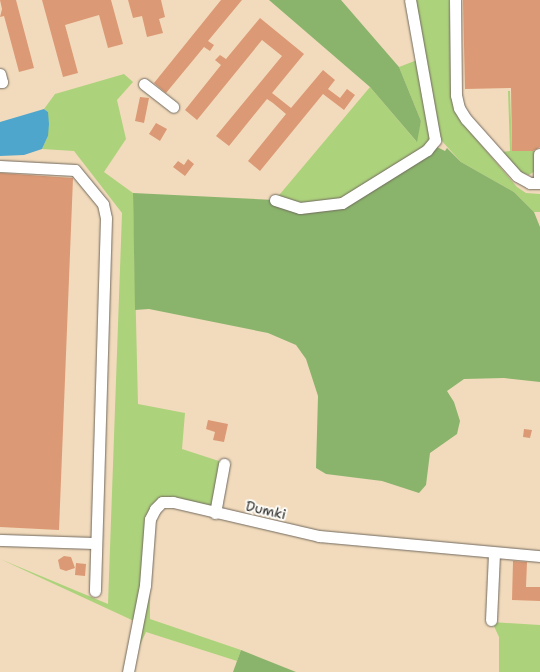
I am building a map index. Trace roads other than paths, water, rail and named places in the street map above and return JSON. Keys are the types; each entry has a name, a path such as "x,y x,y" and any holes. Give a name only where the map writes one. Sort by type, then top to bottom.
{"street":[{"path":"275,200 300,208 342,203 427,150 435,140 410,0"},
{"path":"455,0 456,95 459,108 466,119 517,176 530,183 540,183 539,154"},
{"path":"0,74 0,82"},
{"path":"144,84 173,107"},
{"path":"0,166 75,170 103,204 106,218 95,591"},
{"path":"215,513 224,464"},
{"name":"Dumki","path":"128,672 145,585 152,513 158,504 168,501 319,536 494,554 540,556"},
{"path":"0,540 96,543"},
{"path":"490,620 494,554"}],"water":[{"path":"44,109 48,112 49,124 48,136 42,149 24,155 0,156 0,122"}]}
